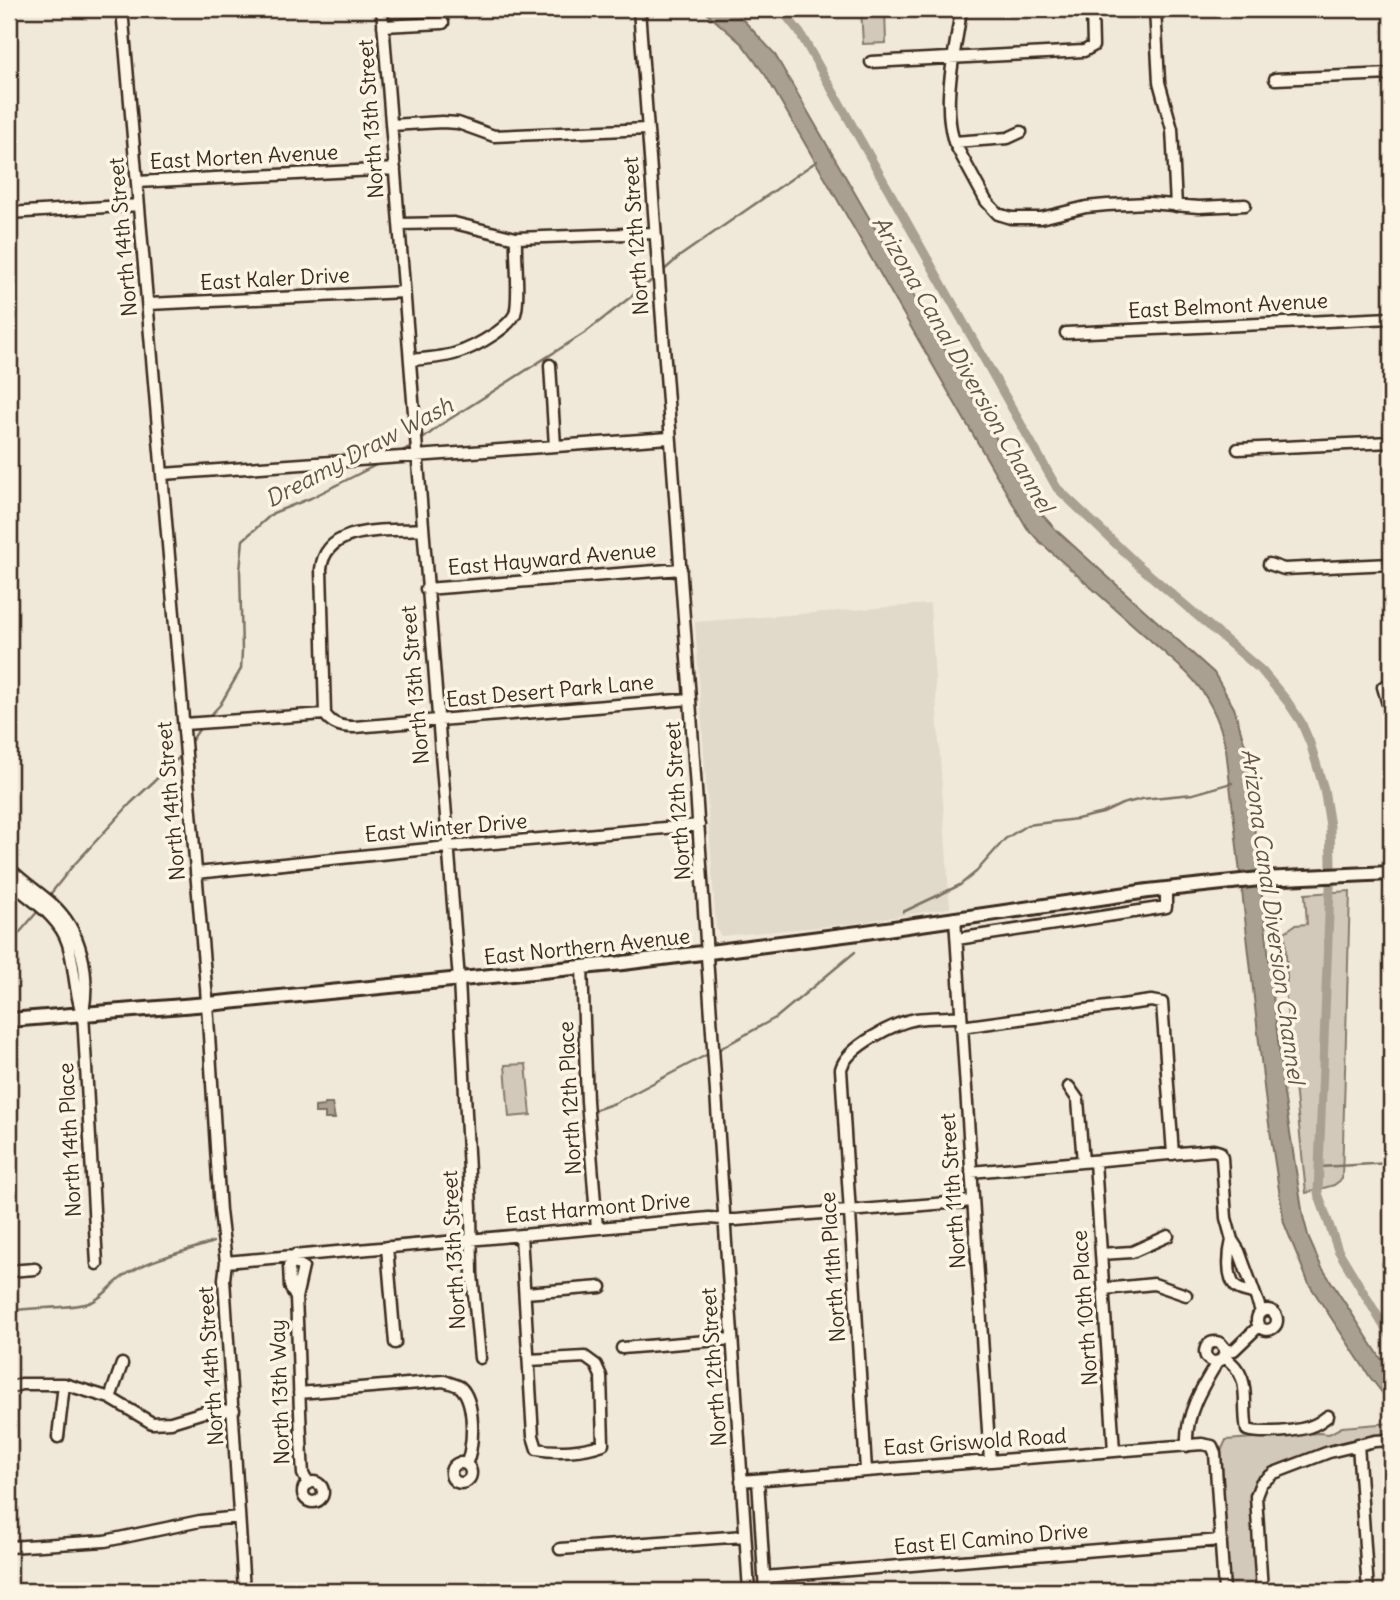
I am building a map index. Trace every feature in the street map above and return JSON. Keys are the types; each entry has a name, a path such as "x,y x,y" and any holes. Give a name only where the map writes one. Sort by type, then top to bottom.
{"main road":[{"name":"East Northern Avenue","path":"9,1020 208,1004 707,954 1166,888 1260,879 1391,873"}],"street":[{"name":"North 14th Street","path":"122,9 208,1004 220,1211 226,1262 224,1279 244,1591"},
{"name":"North 13th Street","path":"382,9 458,980 472,1275 480,1358"},
{"name":"North 12th Street","path":"639,9 699,825 749,1591"},
{"path":"961,9 950,93 951,132 986,201 998,214 1024,219 1107,205 1245,205"},
{"path":"871,62 1084,51 1093,46 1092,9"},
{"path":"1155,9 1159,82 1172,129 1176,206"},
{"path":"383,26 443,23"},
{"path":"1275,79 1391,74"},
{"path":"391,125 458,123 494,136 648,129"},
{"path":"954,142 1008,138 1021,132"},
{"name":"East Morten Avenue","path":"137,182 395,169"},
{"path":"9,213 139,205"},
{"path":"399,224 454,223 516,238 655,233"},
{"path":"410,360 449,357 463,352 504,327 518,315 516,238"},
{"name":"East Kaler Drive","path":"148,304 404,292"},
{"name":"East Belmont Avenue","path":"1066,333 1391,318"},
{"path":"550,365 555,446"},
{"path":"163,474 669,438"},
{"path":"1238,449 1391,442"},
{"path":"327,718 321,569 326,552 332,543 349,535 422,529"},
{"path":"1269,564 1284,569 1391,564"},
{"name":"East Hayward Avenue","path":"426,589 681,569"},
{"path":"1387,687 1391,715"},
{"name":"East Desert Park Lane","path":"184,724 327,718 345,727 690,699"},
{"name":"East Winter Drive","path":"196,873 699,825"},
{"name":"North 14th Place","path":"9,868 36,898"},
{"name":"North 14th Place","path":"9,881 68,921 78,943 86,994 83,1013 97,1264"},
{"path":"957,939 1166,907 1166,888"},
{"name":"North 11th Street","path":"955,918 990,1461"},
{"name":"North 12th Place","path":"582,967 587,1101 597,1228"},
{"path":"961,1022 1152,1001 1161,1003 1164,1013 1173,1154"},
{"name":"North 11th Place","path":"866,1470 839,1079 843,1062 857,1046 902,1024 915,1020 961,1022"},
{"path":"1069,1087 1078,1100 1083,1163"},
{"path":"971,1172 1213,1150 1220,1152 1226,1219 1232,1241 1239,1251 1252,1293 1261,1311"},
{"name":"North 10th Place","path":"1095,1162 1114,1451"},
{"name":"East Harmont Drive","path":"226,1262 295,1259 387,1247 709,1217 736,1220 973,1201"},
{"path":"521,1235 533,1436 537,1448 547,1451 592,1448 603,1444 601,1376 596,1365 585,1357 529,1360"},
{"path":"1101,1254 1132,1252 1168,1236"},
{"path":"1232,1241 1229,1251 1232,1280 1239,1289 1252,1293"},
{"path":"387,1247 395,1343"},
{"path":"1391,1258 1391,1271"},
{"name":"North 13th Way","path":"295,1259 289,1266 290,1286 296,1298 303,1474 308,1484"},
{"path":"9,1271 35,1269"},
{"path":"1104,1289 1154,1284 1186,1294"},
{"path":"525,1293 601,1287"},
{"path":"1259,1326 1257,1318 1261,1311"},
{"path":"1259,1326 1267,1329 1276,1322 1272,1312 1261,1311"},
{"path":"1187,1446 1186,1433 1190,1414 1222,1356 1234,1350 1259,1326"},
{"path":"622,1348 732,1339"},
{"path":"1222,1356 1231,1361 1242,1376 1247,1430 1255,1432 1303,1429 1328,1416"},
{"path":"110,1398 122,1364"},
{"path":"299,1393 444,1381 462,1388 470,1408 472,1451 466,1464"},
{"path":"9,1388 21,1384 64,1384 110,1398 152,1423 171,1422 204,1412 234,1410"},
{"path":"58,1437 64,1384"},
{"path":"1262,1591 1256,1496 1261,1483 1274,1473 1329,1452 1358,1444 1391,1440"},
{"path":"1358,1444 1368,1591"},
{"name":"East Griswold Road","path":"741,1481 1114,1451 1212,1446 1215,1453 1221,1540"},
{"path":"758,1480 765,1591"},
{"path":"9,1547 105,1541 200,1521 239,1517"},
{"path":"560,1549 745,1535"},
{"path":"1221,1540 1224,1591"},
{"name":"East El Camino Drive","path":"764,1577 1221,1540"}],"shaded area":[{"path":"702,9 733,9 774,53 1037,509 1056,530 1214,673 1234,708 1245,745 1284,1094 1303,1216 1309,1239 1321,1266 1391,1374 1391,1404 1370,1377 1309,1284 1284,1223 1266,1104 1226,749 1212,708 1201,689 1186,672 1027,528 766,76 742,44"},
{"path":"861,9 885,9 886,43 863,44"},
{"path":"930,604 950,908 849,924 721,936 716,928 695,622"},
{"path":"1350,891 1342,1179 1334,1185 1306,1193 1285,989 1285,932 1295,925 1307,924 1305,894"},
{"path":"526,1064 531,1115 509,1117 505,1065"},
{"path":"332,1104 335,1119 325,1119 325,1113 315,1113 315,1107"},
{"path":"1391,1423 1391,1434 1356,1441 1312,1455 1272,1471 1257,1481 1258,1591 1229,1591 1221,1451 1226,1440 1329,1434 1342,1427"}],"waterway":[{"name":"Arizona Canal Diversion Channel","path":"781,9 800,33 1057,488 1137,564 1262,671 1301,722 1324,789 1330,826 1331,863 1318,1193 1338,1250 1391,1338"},
{"name":"Dreamy Draw Wash","path":"661,273 680,256 817,161"},
{"name":"Dreamy Draw Wash","path":"420,441 442,424 586,332 656,277"},
{"name":"Dreamy Draw Wash","path":"399,453 414,444"},
{"name":"Dreamy Draw Wash","path":"206,720 220,705 241,669 240,571 243,540 273,513 311,498 380,463"},
{"name":"Dreamy Draw Wash","path":"190,743 202,725"},
{"name":"Dreamy Draw Wash","path":"48,897 131,803 183,754"},
{"name":"Arizona Canal Diversion Channel","path":"903,912 960,885 976,872 1005,839 1027,825 1077,819 1142,799 1193,794 1232,783"},
{"name":"Dreamy Draw Wash","path":"9,945 38,911"},
{"path":"718,1050 777,1017 855,952"},
{"path":"595,1110 615,1103 712,1052"},
{"path":"1319,1167 1391,1163"},
{"path":"9,1311 89,1303 137,1268 213,1242"}]}
